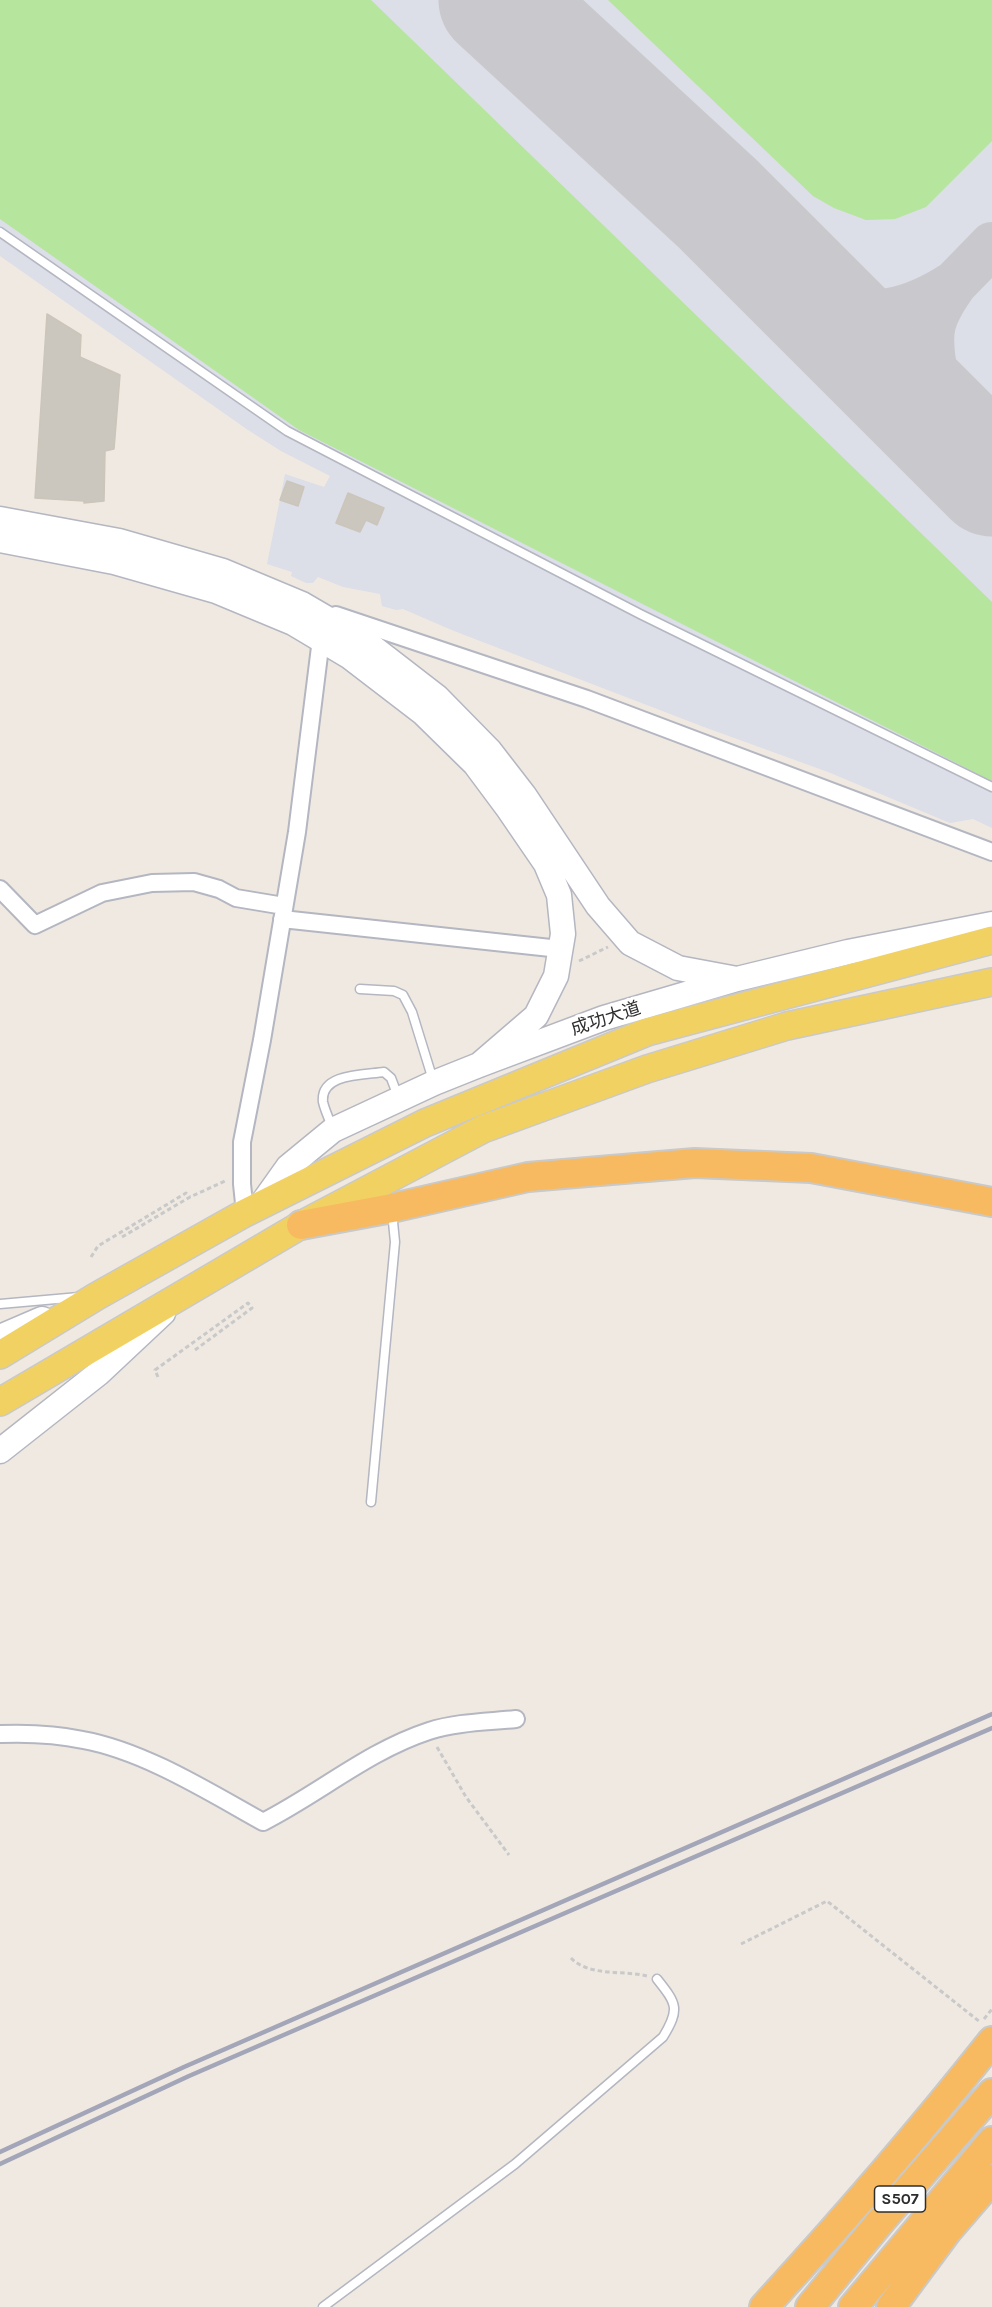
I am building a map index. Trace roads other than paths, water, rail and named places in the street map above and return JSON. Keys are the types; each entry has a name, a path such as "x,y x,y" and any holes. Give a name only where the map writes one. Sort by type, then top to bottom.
{"highway":[{"path":"301,1225 392,1208 528,1177 695,1163 811,1168 992,1202"},
{"path":"764,2307 831,2234 952,2091 987,2029"},
{"name":"S507","path":"810,2307 992,2093"},
{"name":"S507","path":"853,2307 992,2141"},
{"path":"891,2307 948,2230 992,2179"}],"main road":[{"path":"0,519 119,541 223,571 302,604 362,639 437,697 490,751 524,795 598,906 630,944 678,968 737,979"},
{"path":"0,540 114,562 216,591 293,623 350,657 423,713 475,764 546,864 559,895 568,956 536,1016 479,1065"},
{"name":"成功大道","path":"253,1209 288,1167 333,1130 434,1083 479,1065 604,1018 737,979 848,952 992,924"},
{"path":"0,1355 97,1296 253,1209 424,1123 647,1032 992,940"},
{"path":"0,1402 301,1225 483,1130 647,1069 788,1026 992,982"},
{"path":"0,1451 99,1373 183,1294"},
{"path":"0,1337 97,1296"}],"street":[{"path":"302,604 587,699 992,852"},
{"path":"253,1209 242,1184 242,1142 262,1040 297,832 321,639"},
{"path":"0,889 35,925 102,892 152,883 194,882 283,912 568,956"},
{"path":"0,1734 76,1738 117,1750 177,1776 263,1822 310,1796 371,1756 430,1731 449,1726 516,1719"}],"lane":[{"path":"0,232 287,431 640,614 992,787"},
{"path":"360,989 394,991 403,994 412,1012 434,1083"},
{"path":"333,1130 323,1102 325,1090 334,1080 384,1072 389,1074 399,1099"},
{"path":"371,1502 395,1242 392,1208"},
{"path":"0,1304 97,1296"},
{"path":"323,2307 515,2164 663,2037 675,2018 672,1999 657,1979"}],"railway":[{"path":"0,2152 184,2067 992,1714"},
{"path":"0,2164 189,2076 992,1728"}]}
